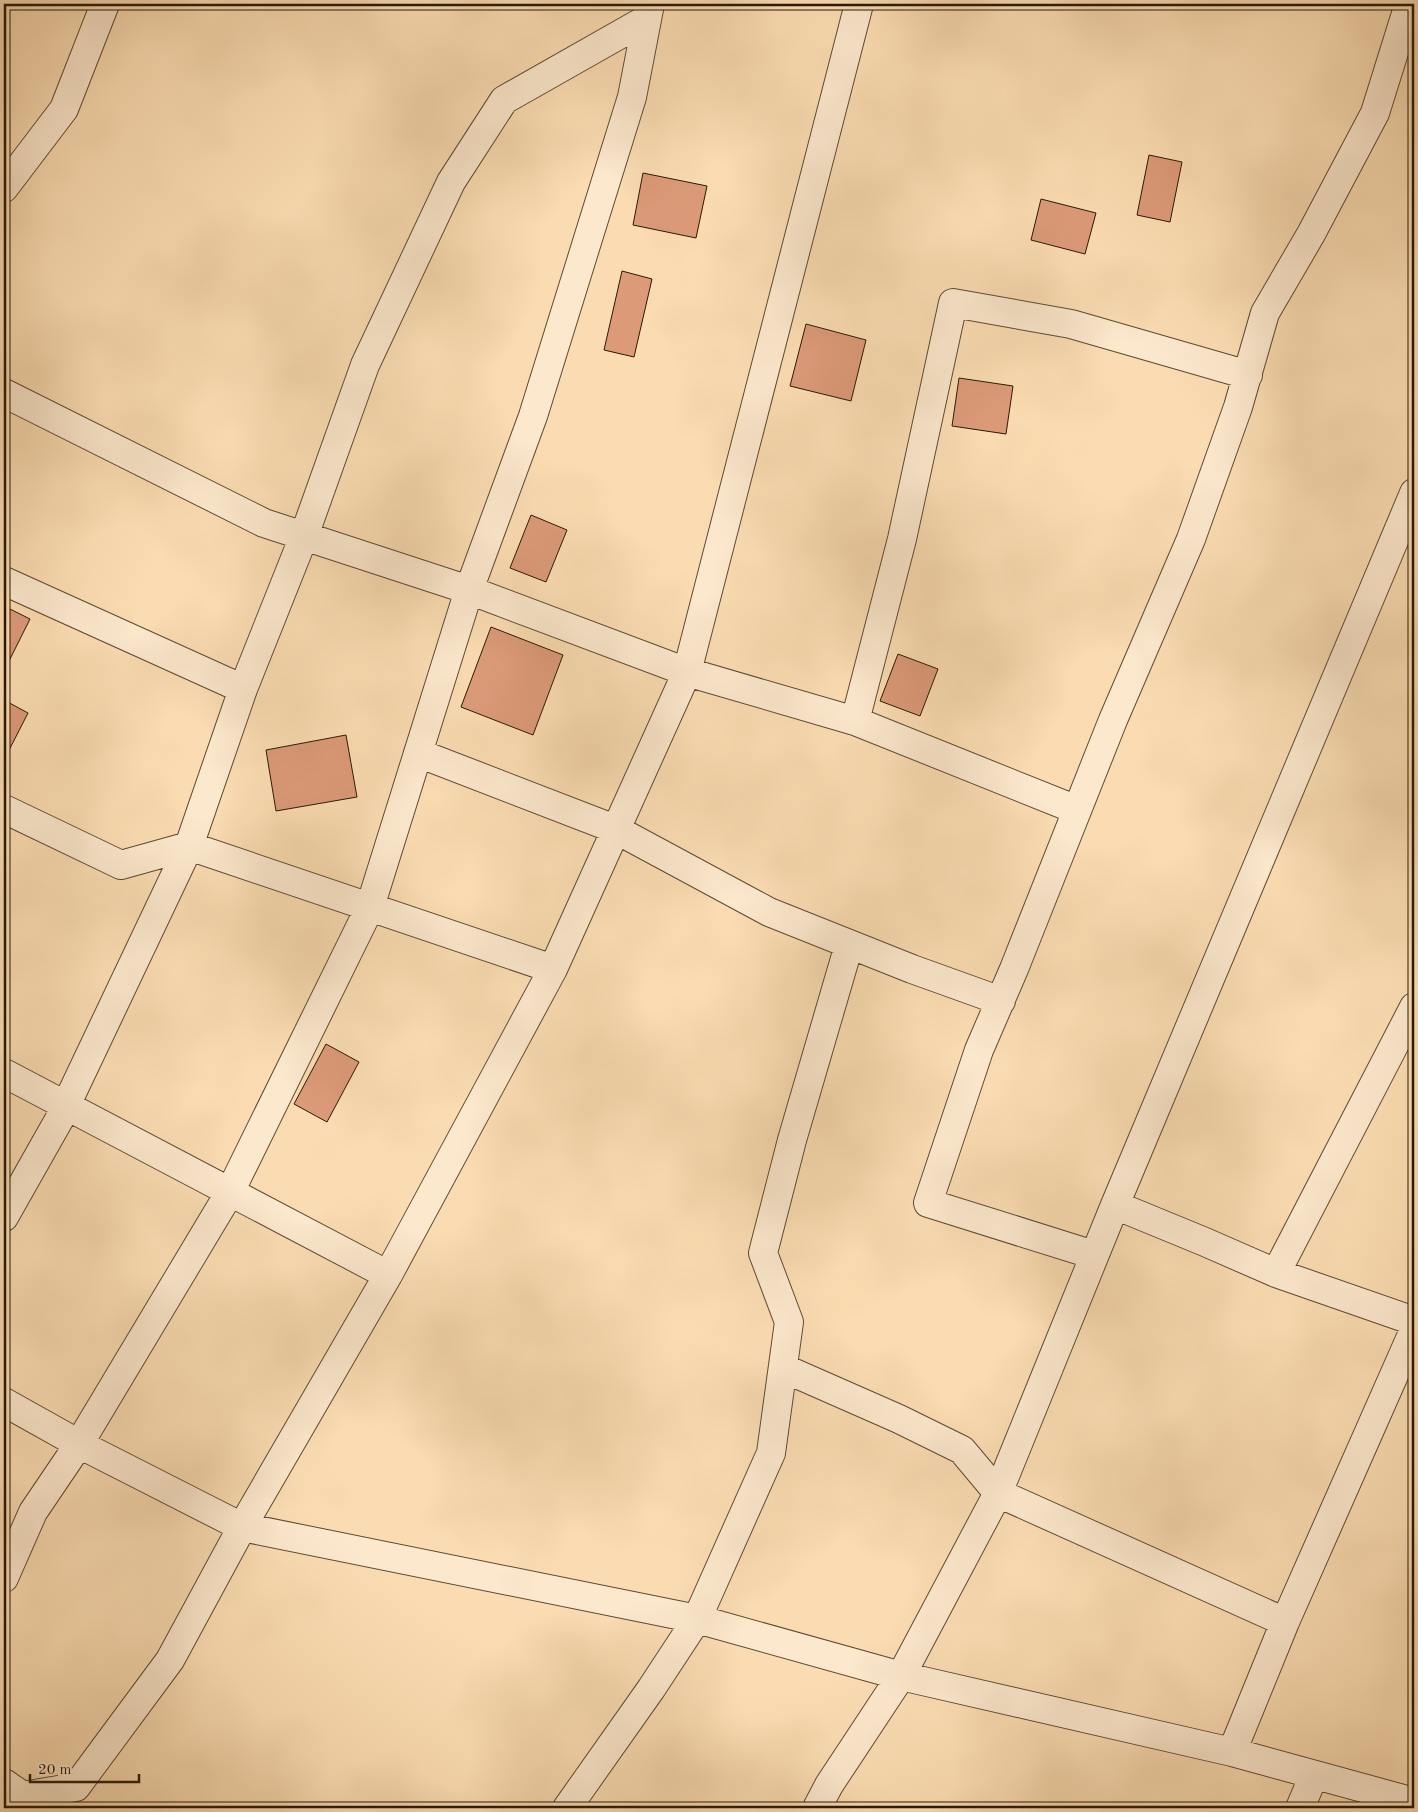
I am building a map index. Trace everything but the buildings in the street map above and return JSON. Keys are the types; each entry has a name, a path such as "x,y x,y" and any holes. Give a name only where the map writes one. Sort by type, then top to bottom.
{"street":[{"path":"4,188 64,109 105,4"},
{"path":"4,1783 23,1796 76,1787 170,1660 242,1527 388,1275 553,969 687,672 859,4"},
{"path":"1094,1255 928,1203 979,1050 1001,1001 1113,720 1191,540 1238,407 1265,313 1311,234 1375,113 1409,4"},
{"path":"4,1217 66,1105 189,846 243,689 304,536 365,365 451,182 504,100 648,12"},
{"path":"4,1578 33,1512 79,1444 230,1192 370,907 469,590 533,416 632,96 648,12"},
{"path":"855,721 902,539 953,303 1071,324 1248,374"},
{"path":"4,394 264,523 469,590 687,672 855,721 1077,810"},
{"path":"817,1808 829,1785 901,1676 998,1493 1094,1255 1414,493"},
{"path":"4,581 243,689"},
{"path":"418,753 615,829 769,912 1001,1001"},
{"path":"4,809 121,865 189,846 553,969"},
{"path":"567,1808 651,1689 696,1619 771,1453 788,1322 763,1253 792,1140 849,944"},
{"path":"1276,1273 1414,1007"},
{"path":"4,1072 388,1275"},
{"path":"1115,1206 1276,1273 1414,1321"},
{"path":"1232,1752 1285,1622 1414,1330"},
{"path":"782,1368 899,1418 962,1450 998,1493 1285,1622"},
{"path":"4,1402 79,1444 242,1527 696,1619 901,1676 1232,1752 1414,1802"},
{"path":"1300,1808 1314,1775"}]}
